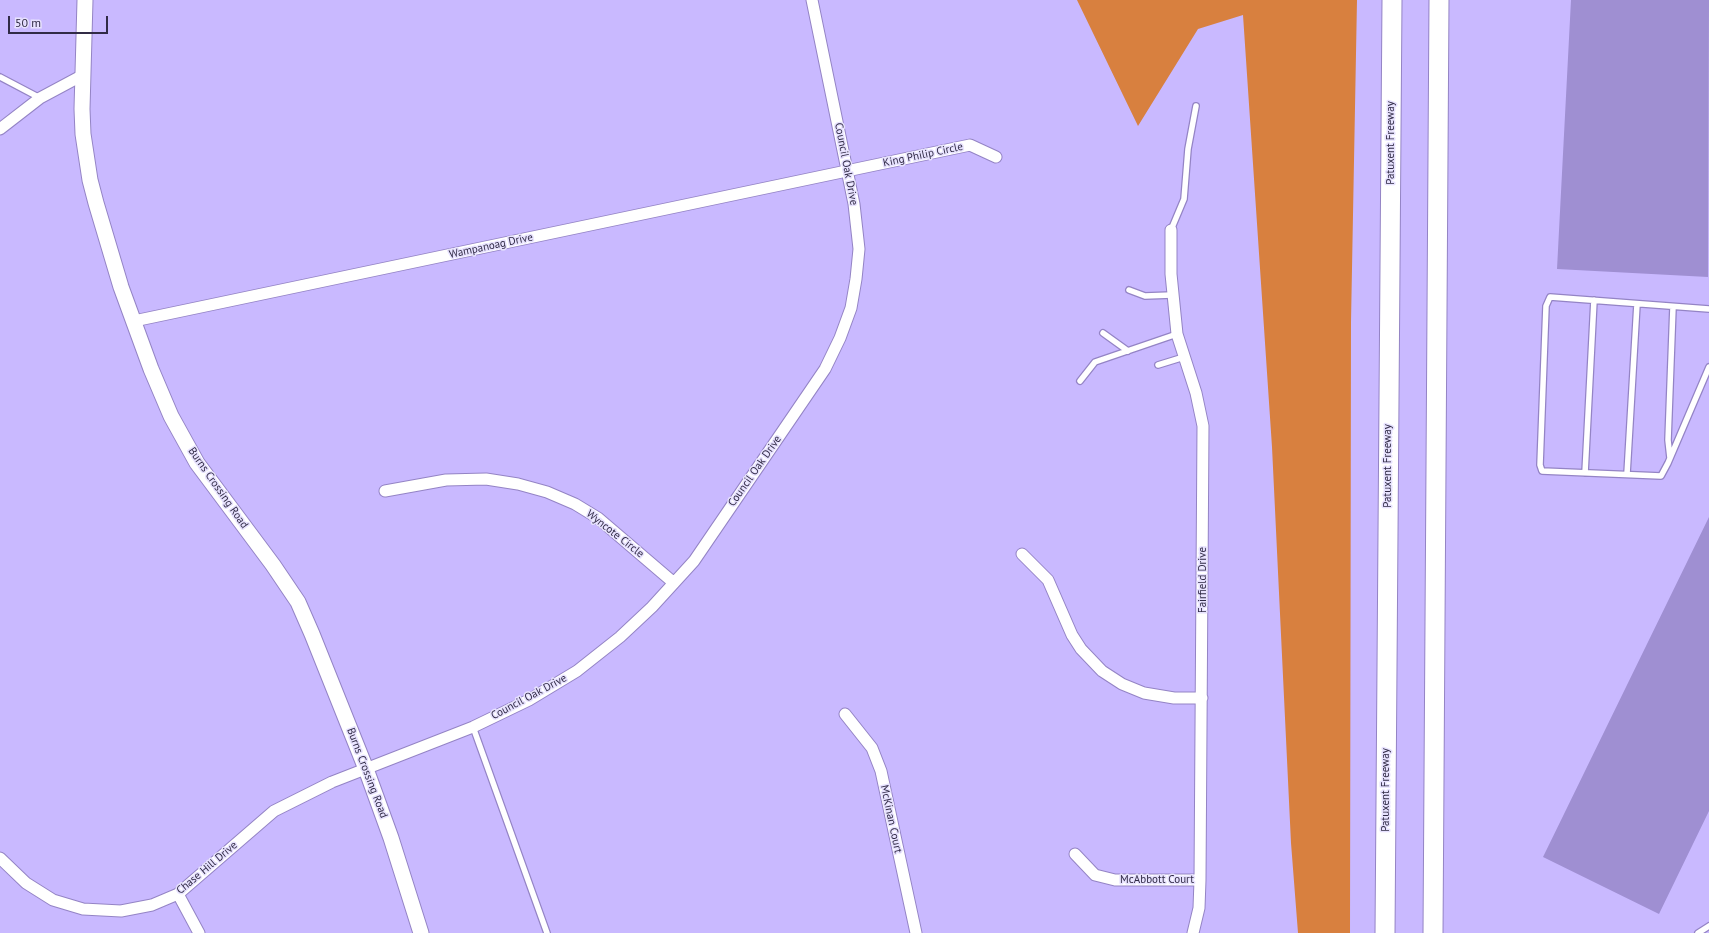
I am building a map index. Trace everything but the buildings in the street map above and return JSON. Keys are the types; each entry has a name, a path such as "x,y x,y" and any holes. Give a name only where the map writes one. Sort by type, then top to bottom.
{"highway":[{"name":"Patuxent Freeway","path":"1385,933 1392,0"},
{"path":"1433,933 1439,0"}],"street":[{"name":"Burns Crossing Road","path":"85,0 82,109 83,134 90,180 110,254 151,369 171,416 197,463 273,565 298,602 366,769 393,845 421,933"},
{"name":"Council Oak Drive","path":"366,769 473,727 529,700 577,671 620,637 694,561 824,369 840,338 851,308 859,249 854,204 812,0"},
{"path":"0,129 40,98 82,75"},
{"name":"King Philip Circle","path":"847,171 970,145 996,158"},
{"name":"Wampanoag Drive","path":"134,321 847,171"},
{"name":"Fairfield Drive","path":"1171,230 1172,296 1177,334 1196,393 1203,426 1200,880 1199,908 1193,933"},
{"name":"Wyncote Circle","path":"385,491 446,480 486,479 518,484 547,492 575,504 598,518 674,583"},
{"path":"1022,554 1048,580 1072,634 1081,649 1102,671 1122,684 1144,693 1174,698 1202,698"},
{"name":"McKinan Court","path":"845,714 872,748 881,771 916,933"},
{"name":"Chase Hill Drive","path":"0,858 26,883 53,900 83,909 121,911 152,905 178,894 274,811 332,782 366,769"},
{"name":"McAbbott Court","path":"1075,854 1095,874 1115,880 1200,880"},
{"path":"178,894 199,933"}],"lane":[{"path":"0,77 40,98"},
{"path":"1171,230 1184,199 1188,149 1196,106"},
{"path":"1130,290 1145,296 1172,296"},
{"path":"1709,309 1550,297 1546,306 1540,465 1542,471 1661,476 1670,460 1709,367"},
{"path":"1585,473 1594,300"},
{"path":"1627,474 1637,304"},
{"path":"1670,460 1668,440 1673,307"},
{"path":"1103,333 1128,351"},
{"path":"1080,381 1095,362 1177,334"},
{"path":"1158,365 1184,357"},
{"path":"473,727 547,933"},
{"path":"1698,933 1709,926"}],"shaded area":[{"path":"1077,0 1357,0 1351,322 1350,933 1298,933 1291,843 1272,447 1243,15 1198,29 1138,126"}]}
